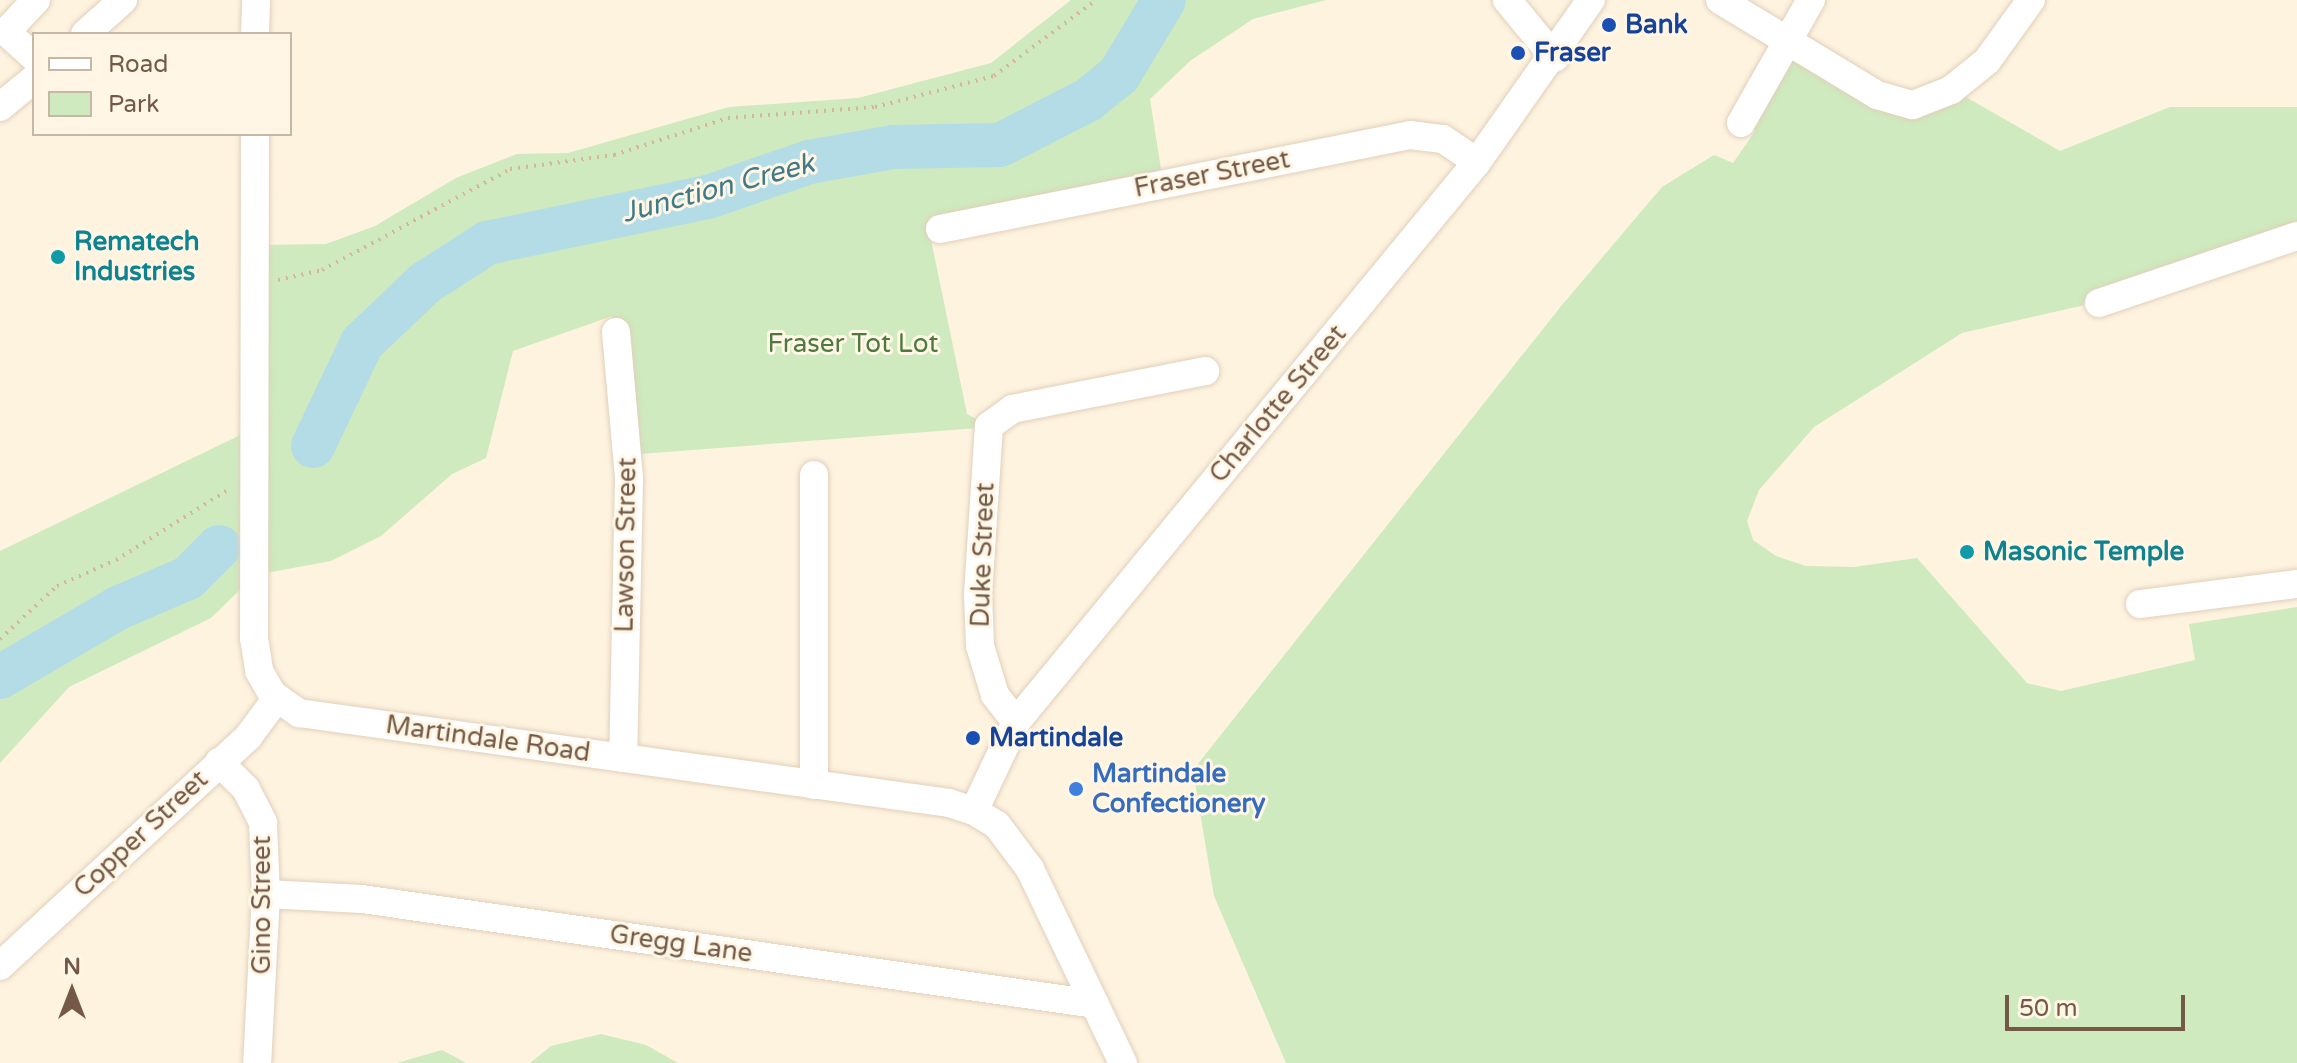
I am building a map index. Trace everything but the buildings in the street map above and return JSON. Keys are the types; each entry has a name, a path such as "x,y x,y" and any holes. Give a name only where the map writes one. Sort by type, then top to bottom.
{"street":[{"path":"32,55 6,32 36,0"},
{"path":"87,32 123,0"},
{"path":"255,32 256,0"},
{"path":"1507,0 1555,58"},
{"name":"Charlotte Street","path":"974,811 1016,722 1477,162 1555,58 1591,0"},
{"path":"1720,0 1877,95 1913,105 1951,90 1987,61 2031,0"},
{"path":"1741,123 1811,0"},
{"path":"0,107 32,81"},
{"name":"Fraser Street","path":"940,229 1410,135 1443,139 1477,162"},
{"path":"255,136 254,638 262,681 277,698"},
{"path":"2099,303 2297,236"},
{"name":"Lawson Street","path":"616,332 629,479 623,758"},
{"name":"Duke Street","path":"1016,722 995,695 980,646 978,595 989,426 1012,409 1205,371"},
{"path":"814,475 814,785"},
{"path":"2140,604 2297,584"},
{"name":"Martindale Road","path":"277,698 299,713 814,785 974,811 1015,844 1123,1063"},
{"name":"Copper Street","path":"0,966 248,737 277,698"},
{"name":"Gino Street","path":"219,762 258,807 266,894 259,1059"},
{"name":"Gregg Lane","path":"266,894 362,899 1095,1004"}],"path":[{"path":"254,280 283,280 322,270 510,169 614,155 728,118 875,107 994,76 1096,0"},
{"path":"0,639 57,586 116,560 229,490 234,478"}],"green space":[{"name":"Fraser Tot Lot","path":"1071,0 1326,0 1253,19 1190,61 1150,99 1163,182 929,230 967,414 991,427 627,455 612,316 513,351 486,458 452,474 381,536 331,561 255,575 211,618 69,687 0,763 0,551 255,428 259,245 326,244 375,226 456,178 517,154 568,153 729,107 858,98 991,63"},
{"path":"1788,37 1878,94 1950,88 2060,151 2170,107 2297,107 2297,235 2098,302 1962,333 1814,427 1759,490 1747,521 1753,540 1776,556 1806,566 1854,567 1917,558 2027,683 2061,691 2195,660 2189,624 2297,607 2297,1063 1286,1063 1214,896 1193,770 1562,305 1662,187 1714,155 1733,163 1754,133 1756,94"},
{"path":"601,1034 646,1045 678,1063 530,1063 551,1046"},
{"path":"442,1050 466,1063 397,1063"}],"waterway":[{"name":"Junction Creek","path":"313,446 362,343 425,283 487,243 711,196 809,162 893,147 1000,145 1088,100 1119,75 1164,0"},
{"name":"Junction Creek","path":"0,677 118,608 188,578 219,547"}],"place":[{"name":"Bank","path":"1609,25"},
{"name":"Fraser","path":"1518,53"},
{"name":"Rematech Industries","path":"58,257"},
{"name":"Masonic Temple","path":"1967,552"},
{"name":"Martindale","path":"973,738"},
{"name":"Martindale Confectionery","path":"1076,789"}]}
